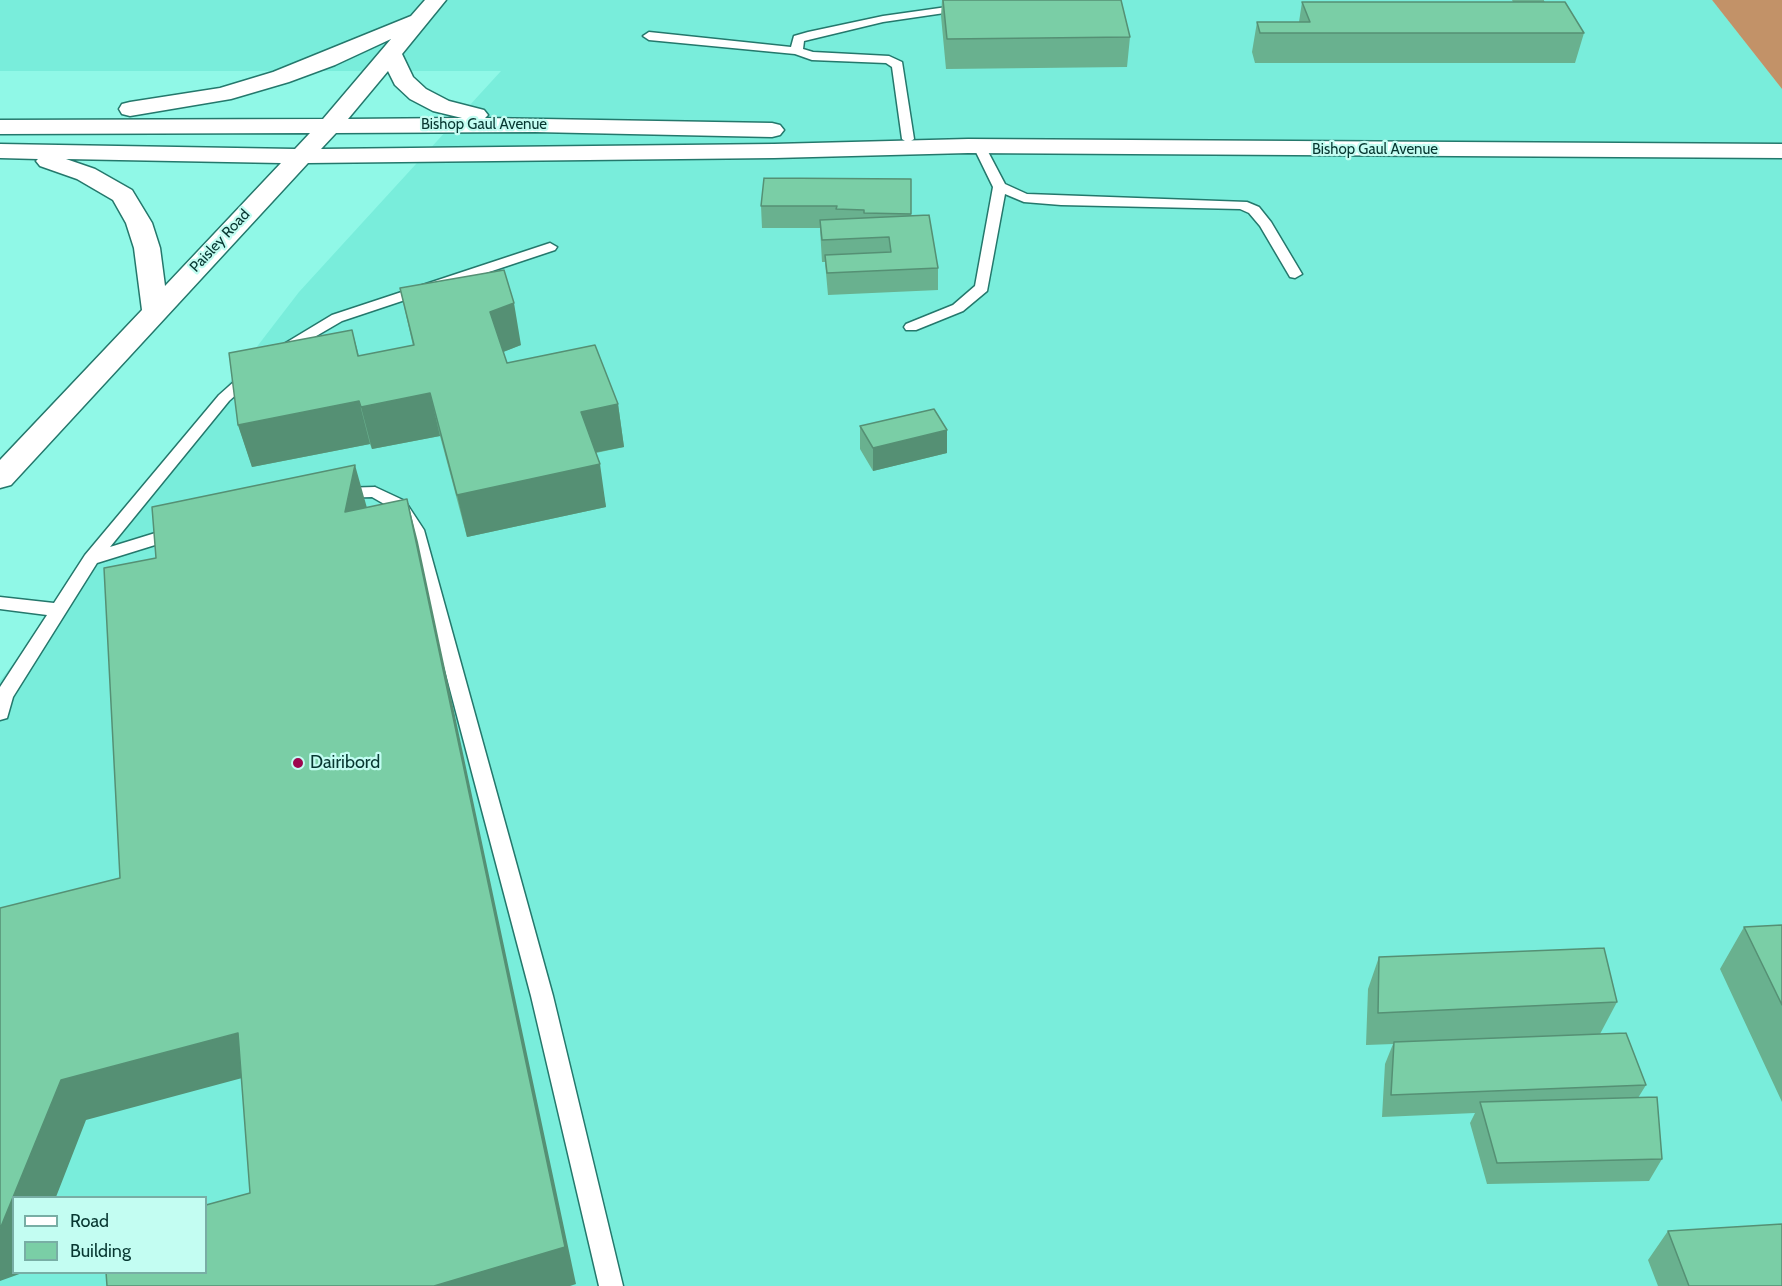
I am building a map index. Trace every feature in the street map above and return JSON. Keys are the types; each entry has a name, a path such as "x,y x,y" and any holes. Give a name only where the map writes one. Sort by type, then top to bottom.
{"main road":[{"name":"Paisley Road","path":"0,478 330,124 436,0"},
{"path":"0,123 99,114 223,94 327,60 420,18"},
{"path":"391,53 403,80 418,94 441,106 471,114 535,125"},
{"name":"Bishop Gaul Avenue","path":"1,143 330,124 736,129 908,139 973,146"},
{"path":"1,143 86,174 123,195 139,223 147,248 155,311"},
{"name":"Bishop Gaul Avenue","path":"1,143 300,156 774,151 973,146 1782,151"}],"lane":[{"path":"797,51 798,39 812,34 883,19 962,8"},
{"path":"649,36 797,51 812,56 889,60 898,64 908,139"},
{"path":"973,146 1000,187 1024,198 1061,201 1242,205 1254,210 1266,225 1295,274"},
{"path":"911,327 958,308 982,288 1000,187"},
{"path":"1,702 91,559 224,398 284,346 337,318 550,247"},
{"path":"320,495 375,492 399,505 416,530 542,996 611,1286"},
{"path":"91,559 201,525"},
{"path":"0,603 59,610"}],"shaded area":[{"path":"0,0 1712,0 1782,89 1782,1286 0,1286 0,681 299,292 501,71 0,71"},
{"path":"1712,0 1782,0 1782,89"}],"building":[{"path":"943,0 1121,0 1130,37 947,39"},
{"path":"1302,2 1565,2 1584,33 1260,33 1257,22 1310,22"},
{"path":"764,178 911,179 911,214 864,213 864,210 836,209 837,206 761,206"},
{"path":"929,215 938,268 827,273 825,255 891,252 889,237 822,240 820,220"},
{"path":"504,270 514,303 490,312 507,363 595,345 618,404 581,412 600,464 457,495 430,393 361,407 359,401 238,425 229,353 352,330 358,356 414,345 400,288"},
{"path":"934,409 947,430 873,448 860,426"},
{"path":"355,465 345,512 407,499 565,1247 434,1286 107,1286 106,1274 207,1274 207,1205 250,1193 238,1033 61,1080 0,1229 0,908 120,878 104,568 156,558 152,507"},
{"path":"1782,925 1782,1005 1744,927"},
{"path":"1604,948 1617,1002 1378,1013 1379,957"},
{"path":"1626,1033 1646,1085 1391,1095 1394,1042"},
{"path":"1657,1097 1662,1159 1497,1163 1480,1102"},
{"path":"1782,1224 1782,1286 1689,1286 1668,1231"}],"place":[{"name":"Dairibord","path":"298,763"}]}
